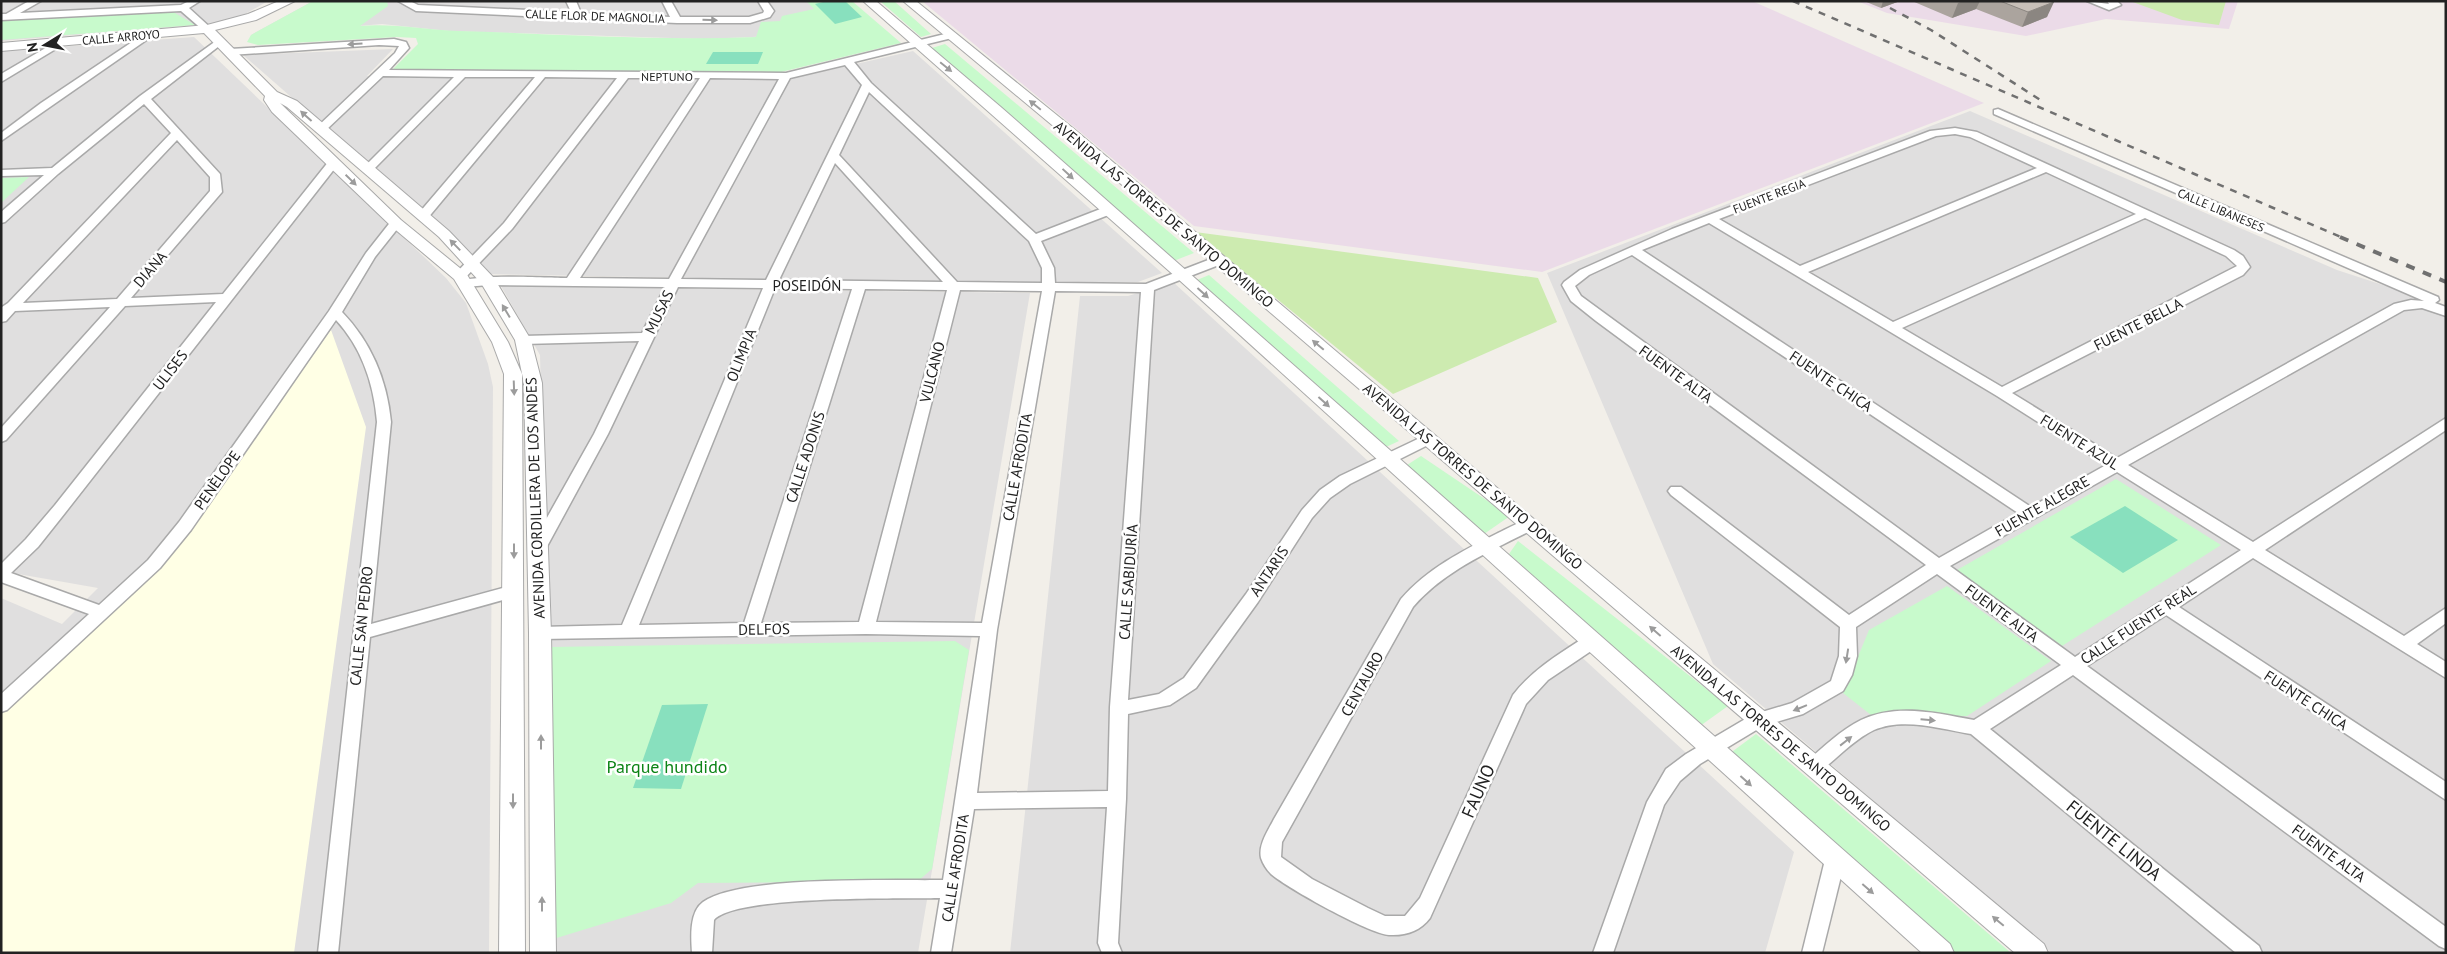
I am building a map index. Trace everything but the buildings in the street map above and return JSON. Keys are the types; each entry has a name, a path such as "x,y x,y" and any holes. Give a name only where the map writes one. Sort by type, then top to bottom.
{"street":[{"path":"3,17 38,1"},
{"path":"94,12 116,1"},
{"path":"3,17 183,8 196,1"},
{"path":"219,41 220,34 228,28 289,1"},
{"path":"228,28 274,14 303,1"},
{"name":"CALLE FLOR DE MAGNOLIA","path":"402,1 416,8 677,20 744,20 767,15 769,11 762,1"},
{"path":"484,1 486,11"},
{"path":"571,1 577,15"},
{"path":"666,1 677,20"},
{"name":"AVENIDA LAS TORRES DE SANTO DOMINGO","path":"869,1 918,45 969,86 1107,211 1183,275 1385,458 1941,953"},
{"name":"AVENIDA LAS TORRES DE SANTO DOMINGO","path":"909,1 949,36 1069,132 1528,525 2035,953"},
{"path":"2091,1 2109,7 2116,5 2111,1"},
{"path":"183,8 219,41 378,42 402,44 404,48 402,52 321,129"},
{"path":"219,41 239,36 274,14"},
{"path":"1,219 53,171 144,98 252,17"},
{"name":"CALLE ARROYO","path":"1,46 178,32 219,41"},
{"path":"1,138 45,105 150,34"},
{"name":"NEPTUNO","path":"380,73 542,76 786,76 949,36"},
{"name":"AVENIDA CORDILLERA DE LOS ANDES","path":"219,41 272,95 292,104 444,234 488,281 523,340 533,383 540,633 543,953"},
{"path":"1,79 61,42"},
{"name":"CALLE AFRODITA","path":"848,62 867,85 1034,239 1048,268 1049,287 989,630 966,801 941,953"},
{"path":"368,169 461,74"},
{"path":"422,216 542,76"},
{"path":"463,280 473,264 520,212 624,76"},
{"path":"571,282 707,76"},
{"name":"MUSAS","path":"537,550 601,434 673,283 786,76"},
{"name":"OLIMPIA","path":"628,632 770,285 867,85"},
{"name":"AVENIDA CORDILLERA DE LOS ANDES","path":"272,95 271,100 277,109 396,223 463,280 500,342 513,374 512,953"},
{"name":"DIANA","path":"1,437 216,192 218,185 216,176 144,98"},
{"name":"CALLE LIBANESES","path":"1998,112 2446,306"},
{"name":"FUENTE REGIA","path":"1570,281 1633,250 1710,218 1934,133 1955,131 1973,134 2220,249"},
{"path":"1,318 7,307 176,134"},
{"path":"834,156 954,288"},
{"name":"ULISES","path":"1,575 32,543 60,509 333,163"},
{"path":"1799,271 2047,168"},
{"path":"1,173 53,171"},
{"path":"1034,239 1107,211"},
{"path":"1893,327 2145,214"},
{"name":"FUENTE AZUL","path":"1710,218 2002,393 2250,550 2446,670"},
{"name":"PENÈLOPE","path":"1,705 154,564 185,526 336,312 370,256 396,223"},
{"name":"FUENTE BELLA","path":"2002,393 2239,272 2244,267 2244,264 2220,249"},
{"name":"FUENTE CHICA","path":"1633,250 2029,513"},
{"path":"1148,288 1220,260"},
{"name":"POSEIDÓN","path":"463,280 954,288 1148,288"},
{"name":"FUENTE ALTA","path":"1570,281 1569,290 1585,307 2446,939"},
{"name":"CALLE ADONIS","path":"750,630 860,285"},
{"name":"VULCANO","path":"866,628 954,288"},
{"name":"CALLE SABIDURÍA","path":"1112,953 1108,943 1117,799 1119,707 1148,288"},
{"path":"7,307 226,298"},
{"name":"FUENTE ALEGRE","path":"1848,624 1937,566 2029,513 2399,307 2406,304 2428,305 2446,312"},
{"name":"CALLE SAN PEDRO","path":"328,953 352,708 362,633 384,422 384,405 380,390 357,336 336,312"},
{"path":"523,340 647,337"},
{"name":"CALLE FUENTE REAL","path":"1976,728 2166,607 2250,550 2446,423"},
{"name":"ANTARIS","path":"1119,707 1136,707 1164,700 1190,683 1252,598 1307,514 1325,494 1344,480 1385,458 1429,439"},
{"path":"1603,953 1656,802 1674,774 1710,748 1758,720 1797,709 1837,686 1843,675 1848,656 1848,624 1676,491"},
{"name":"CENTAURO","path":"1300,883 1280,872 1272,861 1272,843 1407,603 1417,589 1485,547 1528,525"},
{"path":"1,575 103,613"},
{"path":"362,633 514,591"},
{"name":"FUENTE CHICA","path":"2166,607 2446,792"},
{"path":"2404,645 2446,614"},
{"name":"DELFOS","path":"540,633 866,628 989,630"},
{"name":"FAUNO","path":"1300,883 1369,918 1387,925 1406,925 1418,918 1427,905 1519,700 1526,689 1537,680 1591,642"},
{"path":"1815,766 1860,731 1880,722 1897,719 1931,720 1976,728"},
{"name":"FUENTE LINDA","path":"1976,728 2252,953"},
{"path":"966,801 1117,799"},
{"path":"1812,953 1835,860"},
{"path":"702,953 701,932 704,920 709,910 721,903 751,896 837,891 951,889"}],"shaded area":[{"path":"1,1 268,1 231,22 1,41"},
{"path":"313,1 852,1 805,35 703,39 449,31 382,24 251,35"},
{"path":"922,1 1752,1 1984,103 1542,272 1194,226"},
{"path":"1857,1 2238,1 2229,29 2106,19 2026,36 1887,13"},
{"path":"194,37 446,278 466,303 488,364 493,387 489,953 1,953 1,598 62,624 98,588 1,571 1,51"},
{"path":"393,49 367,76 790,79 913,51 1162,273 1138,282 1027,284 485,274 465,249 243,55"},
{"path":"1970,111 2337,270 2389,287 2446,312 2446,953 2052,953 1713,664 1547,273"},
{"path":"1173,282 1794,852 1765,953 1010,953 1080,296 1128,296"},
{"path":"501,286 1030,293 918,953 556,953 540,355"},
{"path":"331,330 366,427 294,953 1,953 1,713 198,518"}],"green space":[{"path":"313,1 387,1 388,6 360,26 385,25 459,31 607,37 719,38 756,37 761,22 780,21 782,16 814,9 806,1 852,1 901,43 781,72 393,69 418,44 416,38 397,37 258,45 247,42 251,35"},
{"path":"827,1 845,1 862,17 835,24 815,4"},
{"path":"880,1 894,1 931,34 921,37"},
{"path":"2130,1 2226,1 2219,25 2182,20"},
{"path":"170,10 195,25 1,40 1,21"},
{"path":"945,44 1194,253 1171,262 932,48"},
{"path":"713,52 763,52 758,64 706,64"},
{"path":"29,177 1,203 1,178"},
{"path":"1195,232 1538,278 1557,322 1393,394"},
{"path":"1209,275 1399,441 1386,447 1197,280"},
{"path":"1421,456 1510,516 1484,534 1407,465"},
{"path":"2116,479 2221,545 2062,646 1957,570"},
{"path":"2125,506 2178,540 2123,573 2070,537"},
{"path":"1518,541 1728,706 1700,726 1509,554"},
{"path":"1947,586 2051,661 1967,716 1871,715 1843,693 1869,630"},
{"name":"Parque hundido","path":"955,641 969,650 932,869 918,881 698,883 671,903 550,940 549,647"},
{"path":"708,704 681,789 633,788 662,705"},
{"path":"1756,734 2011,953 1945,953 1725,757"}],"railway":[{"path":"1793,1 2343,238"},
{"path":"1890,8 1931,30 2042,101"},
{"path":"2340,237 2446,282"}]}
